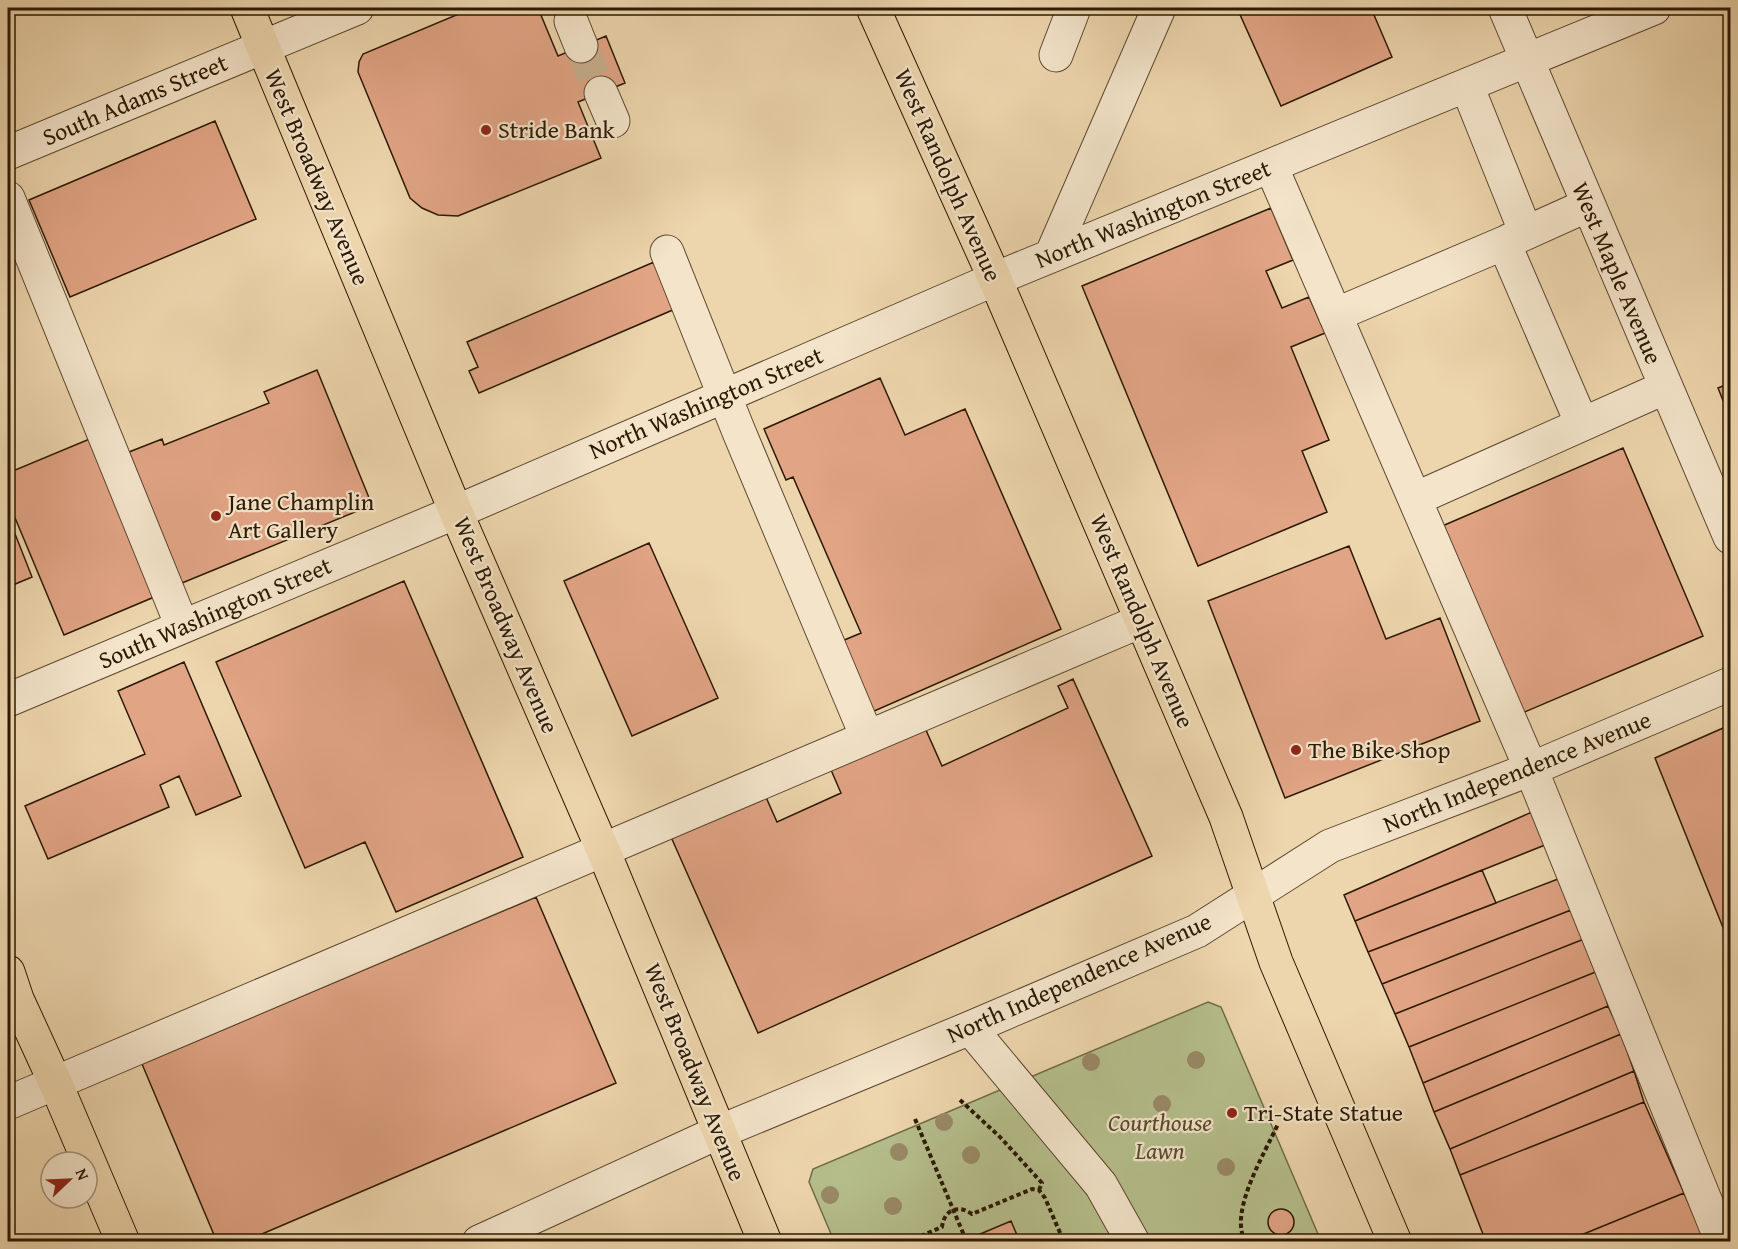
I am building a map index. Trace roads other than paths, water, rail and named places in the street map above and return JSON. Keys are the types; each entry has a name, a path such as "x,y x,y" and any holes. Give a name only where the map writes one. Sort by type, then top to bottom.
{"main road":[{"name":"West Broadway Avenue","path":"247,8 456,512 603,850 765,1242"},
{"name":"West Randolph Avenue","path":"873,8 995,279 1226,816 1276,962 1395,1242"},
{"path":"8,972 17,999 123,1242"}],"street":[{"name":"South Adams Street","path":"8,153 357,8"},
{"path":"1056,55 1074,8"},
{"path":"1051,256 1159,8"},
{"name":"West Maple Avenue","path":"1505,8 1731,537"},
{"name":"North Washington Street","path":"456,512 995,279 1654,8"},
{"path":"1467,86 1515,238 1582,424"},
{"path":"1271,166 1531,769 1722,1242"},
{"path":"8,198 182,627"},
{"path":"1335,315 1588,205"},
{"path":"667,252 724,395 867,737"},
{"path":"1415,499 1666,387"},
{"name":"South Washington Street","path":"8,700 456,512"},
{"path":"8,1102 1141,621"},
{"name":"North Independence Avenue","path":"479,1242 719,1132 1197,931 1330,846 1531,769 1731,684"},
{"path":"970,1028 1101,1185 1133,1242"}],"tunnel":[{"path":"581,46 601,93"}],"place":[{"name":"Stride Bank","path":"486,130"},
{"name":"Jane Champlin Art Gallery","path":"216,516"},
{"name":"The Bike Shop","path":"1296,750"},
{"name":"Tri-State Statue","path":"1232,1113"}],"park label":[{"name":"Courthouse Lawn","path":"1160,1137"}]}
